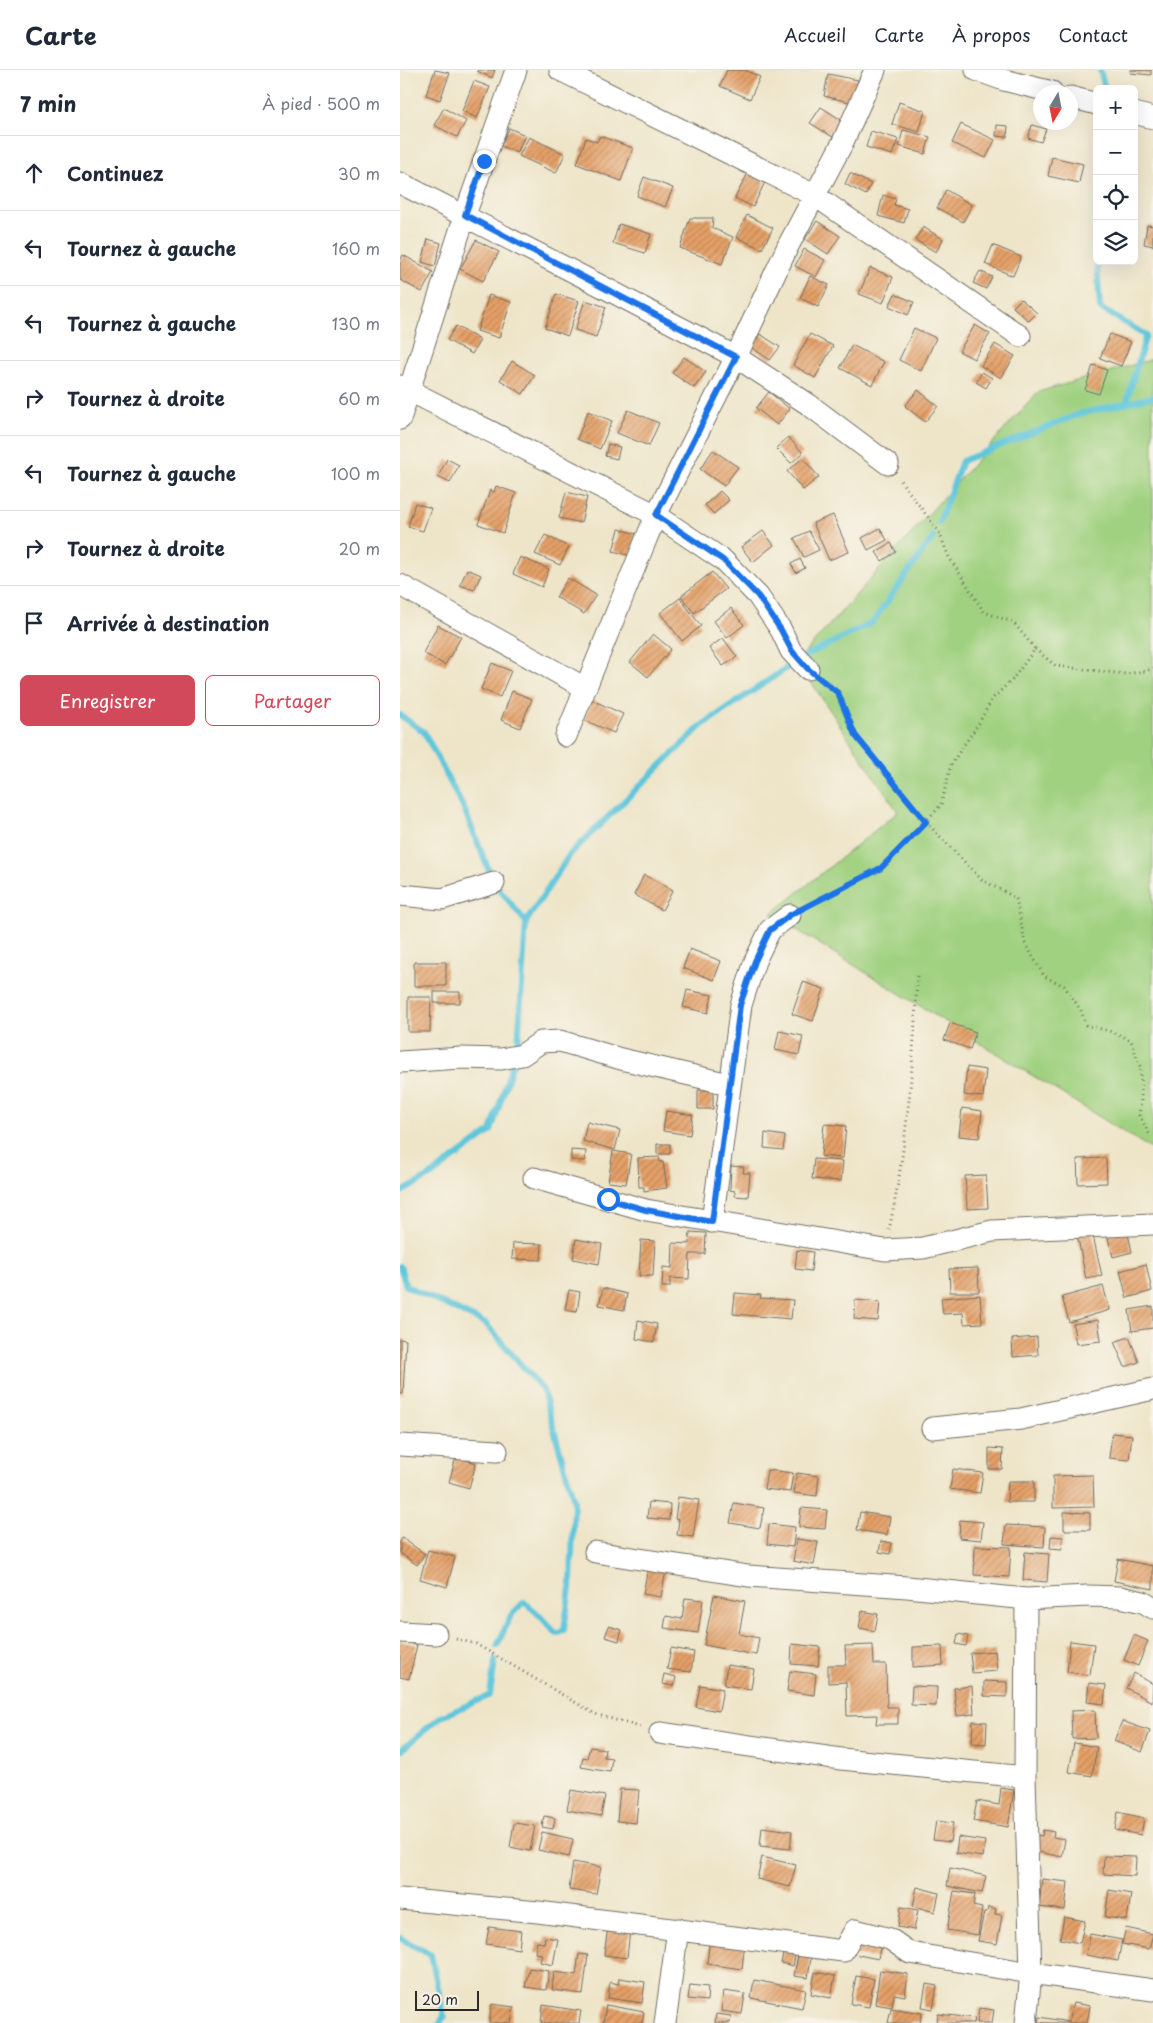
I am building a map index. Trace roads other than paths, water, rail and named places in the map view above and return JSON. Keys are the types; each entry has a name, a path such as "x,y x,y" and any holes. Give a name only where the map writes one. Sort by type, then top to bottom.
{"street":[{"path":"400,419 405,389 516,70"},
{"path":"560,70 814,195 1020,336"},
{"path":"566,736 656,515 736,357 814,195 842,144 875,70"},
{"path":"976,70 1033,87"},
{"path":"1078,99 1093,103"},
{"path":"1138,114 1153,118"},
{"path":"400,183 736,357 808,404 888,464"},
{"path":"405,389 656,515 723,560 758,596 781,630 792,651 808,669"},
{"path":"400,585 585,688"},
{"path":"400,895 442,900 494,883"},
{"path":"712,1222 740,1005 755,961 770,930 790,915"},
{"path":"400,1062 461,1058 501,1059 522,1055 540,1042 560,1041 621,1059 730,1084"},
{"path":"534,1178 646,1210 885,1250 923,1248 992,1231 1153,1224"},
{"path":"932,1428 1021,1419 1153,1389"},
{"path":"400,1445 496,1451"},
{"path":"595,1552 748,1576 907,1587 1026,1599 1120,1596 1143,1602 1153,1608"},
{"path":"1026,1599 1025,1778 1031,1973 1026,2023"},
{"path":"400,1632 436,1634"},
{"path":"660,1733 841,1759 1025,1778"},
{"path":"400,1899 538,1912 843,1951 855,1930 890,1940 910,1953 1031,1973 1153,1990"},
{"path":"665,2023 678,1929"}],"waterway":[{"path":"1100,70 1104,85"},
{"path":"1097,265 1100,308 1146,335 1126,404"},
{"path":"939,523 962,461 1079,414 1153,397"},
{"path":"805,656 872,623 934,536"},
{"path":"518,1047 526,922 570,854 701,726 794,663"},
{"path":"400,715 424,732 464,809 494,883 526,922"},
{"path":"400,1193 430,1176 491,1131 513,1063"},
{"path":"400,1266 406,1286 486,1324 543,1390 574,1501 571,1581 564,1630 557,1634 524,1602 511,1615 497,1646"},
{"path":"400,1751 439,1718 490,1695 495,1661"},
{"path":"400,1938 431,1955 444,2016 440,2023"}]}
